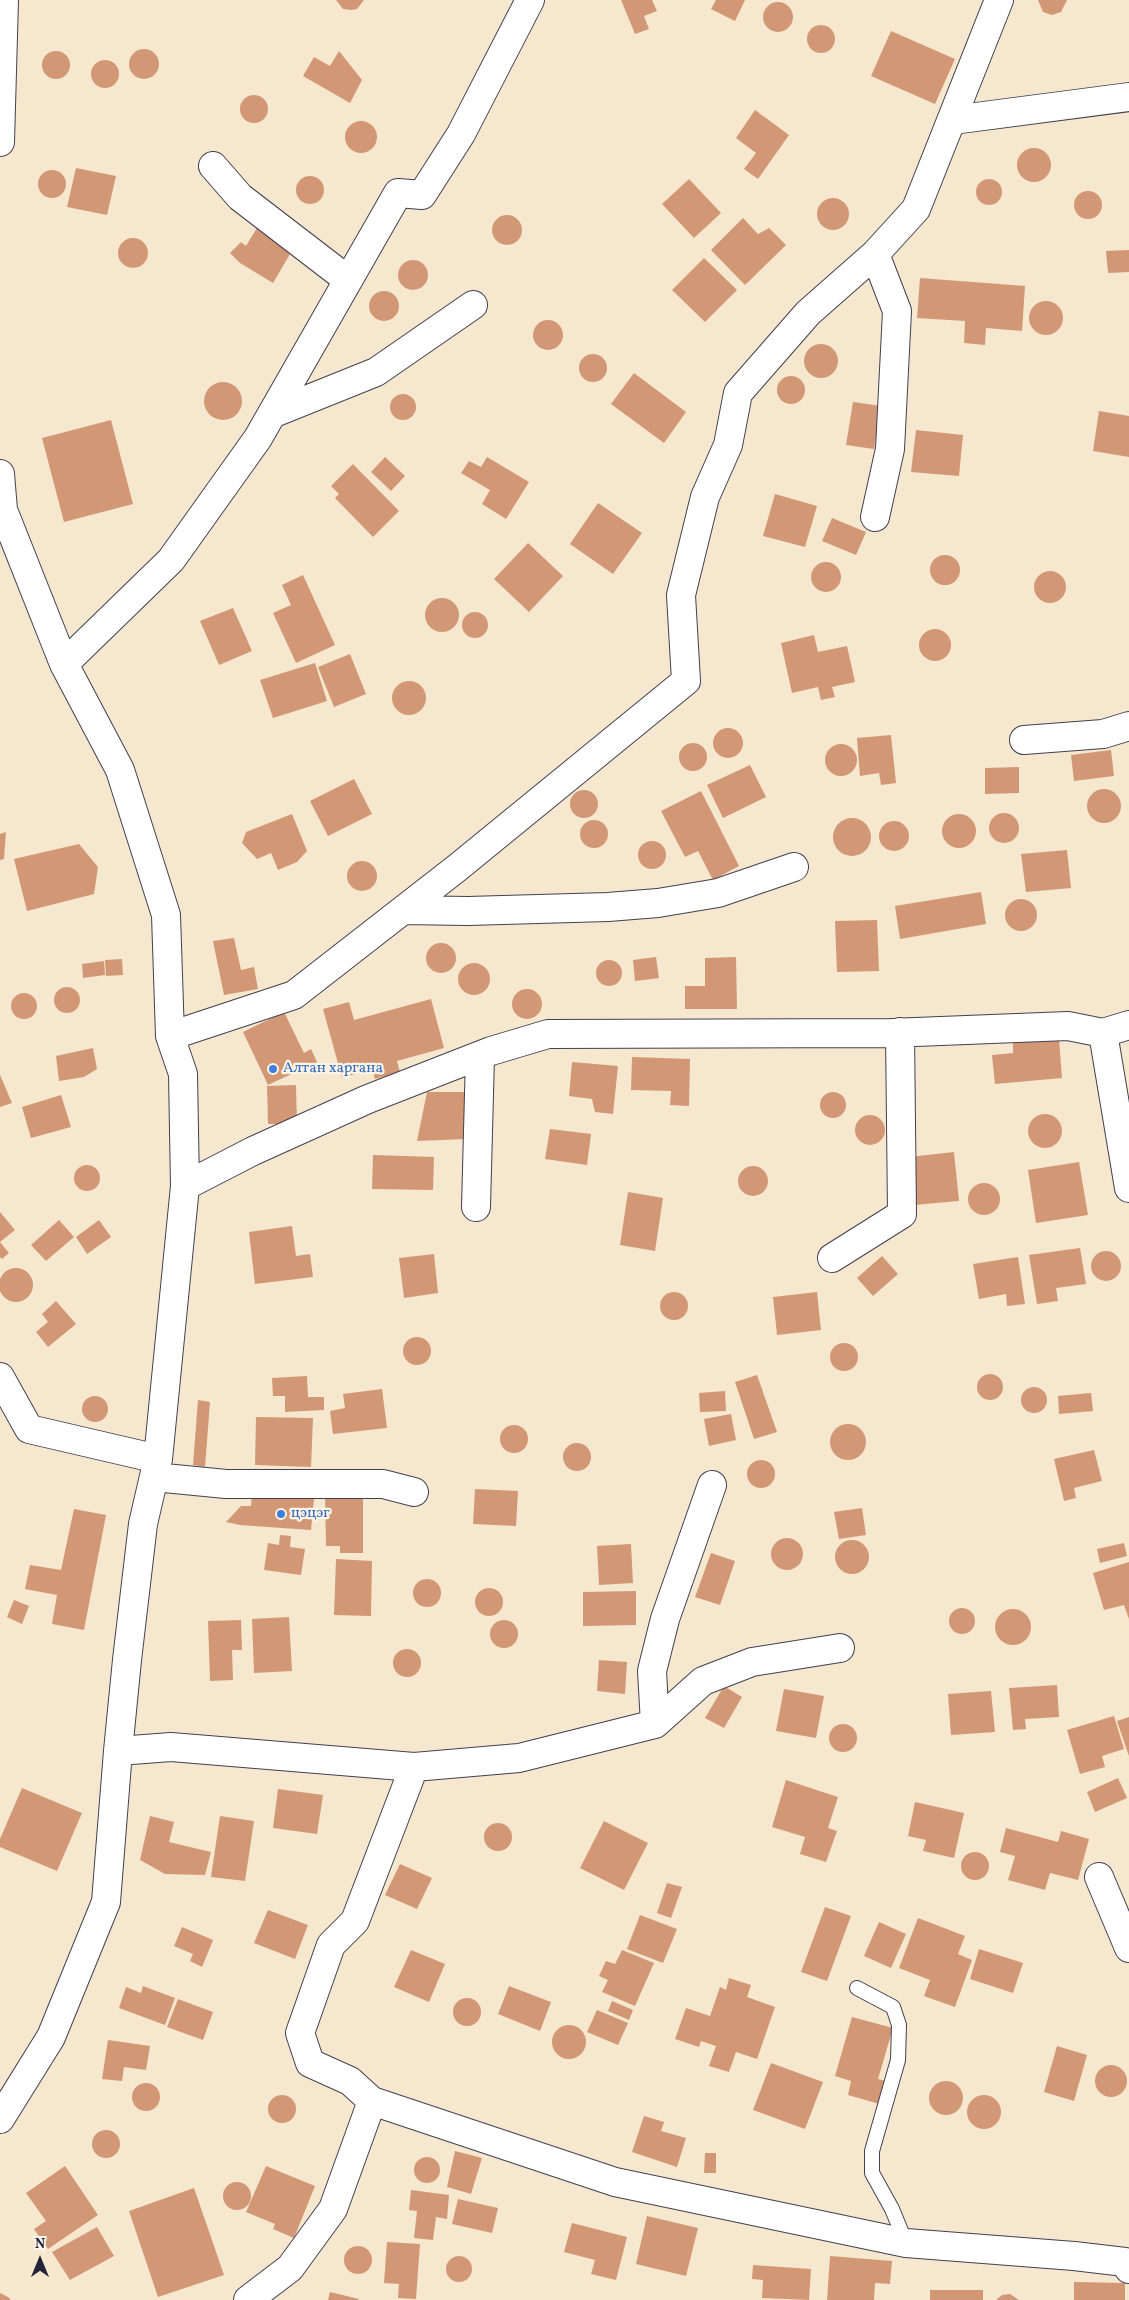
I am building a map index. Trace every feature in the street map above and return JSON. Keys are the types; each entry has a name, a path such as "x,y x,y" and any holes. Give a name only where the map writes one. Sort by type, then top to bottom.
{"street":[{"path":"0,142 4,0"},
{"path":"64,664 171,560 274,413 398,194 422,195 461,134 530,0"},
{"path":"170,1036 294,995 403,910 686,681 681,595 705,498 728,444 738,393 808,313 875,254 916,209 953,120 999,0"},
{"path":"953,120 1129,97"},
{"path":"213,166 240,197 348,280"},
{"path":"874,517 890,449 897,312 875,254"},
{"path":"274,413 376,372 473,306"},
{"path":"0,474 3,510 64,664 120,770 166,915 170,1036 183,1074 185,1186 156,1468 144,1524 118,1751 106,1902 51,2037 0,2119"},
{"path":"1024,740 1103,734 1129,726"},
{"path":"403,910 468,911 608,907 658,903 718,893 794,867"},
{"path":"185,1186 253,1151 360,1103 480,1056 548,1034 900,1032 1068,1026 1103,1033 1129,1025"},
{"path":"832,1258 902,1214 900,1032"},
{"path":"1103,1033 1129,1188"},
{"path":"476,1207 480,1056"},
{"path":"0,1377 29,1429 156,1468 226,1484 383,1484 414,1492"},
{"path":"655,1724 652,1671 665,1619 712,1485"},
{"path":"118,1751 171,1747 414,1767 519,1758 655,1724 703,1681 752,1662 840,1648"},
{"path":"414,1767 355,1920 331,1945 300,2033 310,2063 350,2081 372,2100 615,2182 906,2243 1074,2256 1125,2262 1129,2269"},
{"path":"1099,1877 1129,1948"},
{"path":"248,2300 290,2268 333,2209 372,2100"}],"lane":[{"path":"857,1988 893,2007 899,2025 898,2060 872,2150 872,2173 892,2210 906,2243"}],"building":[{"path":"336,0 364,0 357,9 352,10 343,9"},
{"path":"621,0 652,0 657,11 644,16 649,29 635,34"},
{"path":"716,0 745,0 735,21 711,9"},
{"path":"1038,0 1067,0 1061,12 1052,15 1043,12"},
{"path":"778,2 788,7 793,17 788,27 778,32 768,27 763,17 768,7"},
{"path":"821,25 831,29 835,39 831,49 821,53 811,49 807,39 811,29"},
{"path":"891,31 955,59 935,104 871,76"},
{"path":"144,49 150,50 158,58 158,70 150,78 144,79 138,78 130,70 129,64 130,58 138,50"},
{"path":"56,51 66,55 70,65 66,75 56,79 46,75 42,65 46,55"},
{"path":"339,51 362,80 350,103 303,76 314,57 330,66"},
{"path":"105,60 115,64 119,74 115,84 105,88 95,84 91,74 95,64"},
{"path":"254,95 264,99 268,109 264,119 254,123 244,119 240,109 244,99"},
{"path":"755,110 789,135 758,179 744,169 756,153 736,138"},
{"path":"361,121 373,125 377,137 373,149 361,153 349,149 345,137 349,125"},
{"path":"1034,148 1046,153 1051,165 1046,177 1034,182 1022,177 1017,165 1022,153"},
{"path":"76,168 116,176 107,215 67,207"},
{"path":"52,170 62,174 66,184 62,194 52,198 42,194 38,184 42,174"},
{"path":"310,176 320,180 324,190 320,200 310,204 300,200 296,190 300,180"},
{"path":"689,179 721,213 694,238 662,204"},
{"path":"989,179 998,183 1002,192 998,201 989,205 980,201 976,192 980,183"},
{"path":"1088,191 1098,195 1102,205 1098,215 1088,219 1078,215 1074,205 1078,195"},
{"path":"833,198 839,199 844,203 848,208 848,220 844,225 839,229 833,230 827,229 822,225 818,220 817,214 818,208 822,203 827,199"},
{"path":"507,215 513,216 521,224 521,236 513,244 507,245 501,244 493,236 492,230 493,224 501,216"},
{"path":"743,218 758,234 769,228 786,245 745,285 711,250"},
{"path":"257,228 293,249 273,283 240,263 230,253 241,242 246,246"},
{"path":"133,238 144,242 148,253 144,264 133,268 122,264 118,253 122,242"},
{"path":"1129,250 1129,272 1108,273 1106,251"},
{"path":"704,258 737,290 705,322 672,290"},
{"path":"413,260 424,264 428,275 424,286 413,290 402,286 398,275 402,264"},
{"path":"920,278 1025,286 1022,331 986,328 985,345 964,343 965,321 917,318"},
{"path":"384,291 395,295 399,306 395,317 384,321 373,317 369,306 373,295"},
{"path":"1046,301 1058,306 1063,318 1058,330 1046,335 1034,330 1029,318 1034,306"},
{"path":"548,320 559,324 563,335 559,346 548,350 537,346 533,335 537,324"},
{"path":"821,344 833,349 838,361 833,373 821,378 809,373 804,361 809,349"},
{"path":"593,354 603,358 607,368 603,378 593,382 583,378 579,368 583,358"},
{"path":"634,373 686,412 664,443 611,404"},
{"path":"791,376 801,380 805,390 801,400 791,404 781,400 777,390 781,380"},
{"path":"223,382 236,388 242,401 236,414 223,420 210,414 204,401 210,388"},
{"path":"403,394 412,398 416,407 412,416 403,420 394,416 390,407 394,398"},
{"path":"853,402 881,406 874,449 846,445"},
{"path":"1099,411 1129,416 1129,457 1093,451"},
{"path":"111,420 133,504 64,522 42,438"},
{"path":"916,430 963,435 959,476 911,472"},
{"path":"385,457 405,476 391,491 371,472"},
{"path":"487,457 529,482 506,519 482,504 490,490 461,473 469,461 481,467"},
{"path":"353,464 399,511 373,537 335,498 339,494 331,486"},
{"path":"775,494 817,506 805,547 763,536"},
{"path":"598,503 642,533 613,574 570,544"},
{"path":"832,518 866,532 856,555 822,541"},
{"path":"528,543 563,576 529,612 494,579"},
{"path":"945,555 951,556 959,564 959,576 951,584 945,585 939,584 931,576 930,570 931,564 939,556"},
{"path":"826,562 832,563 840,571 840,583 832,591 826,592 820,591 812,583 811,577 812,571 820,563"},
{"path":"1050,571 1056,572 1061,576 1065,581 1065,593 1061,598 1056,602 1050,603 1044,602 1039,598 1035,593 1034,587 1035,581 1039,576 1044,572"},
{"path":"303,575 335,645 296,663 273,613 291,605 282,585"},
{"path":"442,598 454,603 459,615 454,627 442,632 430,627 425,615 430,603"},
{"path":"233,608 252,651 219,665 200,621"},
{"path":"475,612 484,616 488,625 484,634 475,638 466,634 462,625 466,616"},
{"path":"935,629 947,633 951,645 947,657 935,661 923,657 919,645 923,633"},
{"path":"814,635 818,652 847,646 855,682 832,687 835,697 821,700 818,687 792,693 781,643"},
{"path":"350,654 366,694 334,707 318,667"},
{"path":"315,663 327,701 273,718 260,680"},
{"path":"409,681 421,686 426,698 421,710 409,715 397,710 392,698 397,686"},
{"path":"728,728 739,732 743,743 739,754 728,758 717,754 713,743 717,732"},
{"path":"891,735 896,783 881,785 879,773 860,776 857,738"},
{"path":"693,743 703,747 707,757 703,767 693,771 683,767 679,757 683,747"},
{"path":"841,744 847,745 852,749 856,754 856,766 852,771 847,775 841,776 835,775 830,771 826,766 825,760 826,754 830,749 835,745"},
{"path":"1111,750 1114,776 1074,781 1071,755"},
{"path":"750,765 766,797 723,818 707,785"},
{"path":"1019,767 1019,793 985,794 985,768"},
{"path":"354,779 372,814 328,836 310,801"},
{"path":"1104,789 1116,794 1121,806 1116,818 1104,823 1092,818 1087,806 1092,794"},
{"path":"584,790 594,794 598,804 594,814 584,818 574,814 570,804 574,794"},
{"path":"701,791 739,866 713,880 698,851 685,857 661,811"},
{"path":"1004,813 1015,817 1019,828 1015,839 1004,843 993,839 989,828 993,817"},
{"path":"292,814 307,851 297,862 278,870 271,853 257,859 242,843 246,832"},
{"path":"959,814 971,819 976,831 971,843 959,848 947,843 942,831 947,819"},
{"path":"852,818 859,819 865,824 870,830 870,844 865,850 859,855 852,856 845,855 839,850 834,844 833,837 834,830 839,824 845,819"},
{"path":"594,820 604,824 608,834 604,844 594,848 584,844 580,834 584,824"},
{"path":"894,821 905,825 909,836 905,847 894,851 883,847 879,836 883,825"},
{"path":"6,832 4,859 0,860 0,834"},
{"path":"652,841 662,845 666,855 662,865 652,869 642,865 638,855 642,845"},
{"path":"79,844 98,867 94,894 27,911 14,859"},
{"path":"1067,850 1071,888 1026,892 1021,854"},
{"path":"362,861 373,865 377,876 373,887 362,891 351,887 347,876 351,865"},
{"path":"981,892 986,924 900,939 895,906"},
{"path":"1021,899 1027,900 1032,904 1036,909 1036,921 1032,926 1027,930 1021,931 1015,930 1010,926 1006,921 1005,915 1006,909 1010,904 1015,900"},
{"path":"877,920 879,971 837,972 835,921"},
{"path":"234,938 241,970 254,967 258,989 224,995 213,941"},
{"path":"441,943 452,947 456,958 452,969 441,973 430,969 426,958 430,947"},
{"path":"656,957 659,978 635,981 633,960"},
{"path":"736,957 737,1009 685,1009 685,986 705,986 705,958"},
{"path":"122,959 123,975 106,976 105,960"},
{"path":"609,960 618,964 622,973 618,982 609,986 600,982 596,973 600,964"},
{"path":"104,961 105,975 83,978 82,964"},
{"path":"474,963 486,967 490,979 486,991 474,995 462,991 458,979 462,967"},
{"path":"67,987 76,991 80,1000 76,1009 67,1013 58,1009 54,1000 58,991"},
{"path":"527,989 538,993 542,1004 538,1015 527,1019 516,1015 512,1004 516,993"},
{"path":"24,993 33,997 37,1006 33,1015 24,1019 15,1015 11,1006 15,997"},
{"path":"431,999 444,1048 397,1061 400,1072 375,1079 372,1069 342,1078 323,1009 349,1002 354,1020"},
{"path":"284,1012 304,1053 311,1049 317,1062 268,1085 243,1032"},
{"path":"1059,1039 1062,1078 995,1084 992,1055 1013,1053 1013,1043"},
{"path":"93,1048 97,1069 84,1077 59,1081 56,1056"},
{"path":"632,1057 690,1059 689,1106 670,1105 671,1091 631,1090"},
{"path":"572,1062 618,1066 613,1114 595,1112 592,1099 569,1096"},
{"path":"0,1075 12,1103 0,1107"},
{"path":"296,1085 297,1124 268,1124 267,1086"},
{"path":"427,1092 466,1092 466,1139 417,1141"},
{"path":"833,1092 842,1096 846,1105 842,1114 833,1118 824,1114 820,1105 824,1096"},
{"path":"61,1095 71,1127 31,1138 22,1107"},
{"path":"1045,1114 1052,1115 1057,1119 1061,1124 1061,1138 1057,1143 1052,1147 1045,1148 1038,1147 1033,1143 1029,1138 1028,1131 1029,1124 1033,1119 1038,1115"},
{"path":"870,1115 876,1116 884,1124 884,1136 876,1144 870,1145 864,1144 856,1136 855,1130 856,1124 864,1116"},
{"path":"550,1129 591,1134 587,1165 545,1159"},
{"path":"954,1152 959,1201 914,1205 909,1157"},
{"path":"373,1155 434,1157 433,1190 372,1189"},
{"path":"1079,1162 1088,1215 1036,1223 1028,1170"},
{"path":"87,1165 96,1169 100,1178 96,1187 87,1191 78,1187 74,1178 78,1169"},
{"path":"753,1166 764,1170 768,1181 764,1192 753,1196 742,1192 738,1181 742,1170"},
{"path":"984,1183 990,1184 995,1188 999,1193 999,1205 995,1210 990,1214 984,1215 978,1214 973,1210 969,1205 968,1199 969,1193 973,1188 978,1184"},
{"path":"628,1192 663,1198 655,1251 620,1245"},
{"path":"0,1212 15,1230 0,1242"},
{"path":"59,1220 74,1237 46,1261 31,1245"},
{"path":"99,1220 111,1237 87,1254 76,1237"},
{"path":"292,1226 296,1256 310,1254 313,1277 255,1284 249,1232"},
{"path":"0,1242 9,1253 2,1259 0,1257"},
{"path":"1080,1248 1086,1284 1056,1288 1058,1301 1037,1304 1029,1255"},
{"path":"1106,1251 1117,1255 1121,1266 1117,1277 1106,1281 1095,1277 1091,1266 1095,1255"},
{"path":"434,1254 438,1293 404,1298 399,1258"},
{"path":"882,1256 898,1274 873,1296 857,1278"},
{"path":"1018,1257 1025,1304 1007,1306 1006,1294 979,1299 973,1264"},
{"path":"16,1268 28,1273 33,1285 28,1297 16,1302 4,1297 -1,1285 4,1273"},
{"path":"674,1292 684,1296 688,1306 684,1316 674,1320 664,1316 660,1306 664,1296"},
{"path":"817,1292 821,1330 777,1335 773,1297"},
{"path":"56,1301 76,1324 48,1347 36,1332 48,1322 42,1314"},
{"path":"417,1337 427,1341 431,1351 427,1361 417,1365 407,1361 403,1351 407,1341"},
{"path":"844,1343 854,1347 858,1357 854,1367 844,1371 834,1367 830,1357 834,1347"},
{"path":"990,1374 999,1378 1003,1387 999,1396 990,1400 981,1396 977,1387 981,1378"},
{"path":"757,1375 777,1432 754,1439 735,1382"},
{"path":"307,1376 308,1397 324,1397 324,1410 285,1412 285,1396 273,1396 272,1378"},
{"path":"1034,1387 1044,1390 1047,1400 1044,1410 1034,1413 1024,1410 1021,1400 1024,1390"},
{"path":"382,1389 387,1428 333,1434 330,1411 345,1408 343,1394"},
{"path":"725,1391 726,1411 700,1412 699,1393"},
{"path":"1091,1393 1093,1411 1059,1414 1058,1396"},
{"path":"95,1396 104,1400 108,1409 104,1418 95,1422 86,1418 82,1409 86,1400"},
{"path":"198,1400 210,1402 205,1467 193,1465"},
{"path":"731,1414 736,1440 709,1446 704,1419"},
{"path":"256,1417 313,1418 311,1467 255,1465"},
{"path":"848,1424 861,1429 866,1442 861,1455 848,1460 835,1455 830,1442 835,1429"},
{"path":"514,1425 524,1429 528,1439 524,1449 514,1453 504,1449 500,1439 504,1429"},
{"path":"577,1443 587,1447 591,1457 587,1467 577,1471 567,1467 563,1457 567,1447"},
{"path":"1094,1450 1102,1481 1074,1488 1076,1498 1064,1501 1054,1459"},
{"path":"761,1460 771,1464 775,1474 771,1484 761,1488 751,1484 747,1474 751,1464"},
{"path":"475,1489 518,1491 516,1526 473,1524"},
{"path":"252,1493 314,1498 311,1530 240,1525 226,1522 241,1506 251,1506"},
{"path":"325,1495 363,1495 363,1553 340,1553 340,1546 326,1546"},
{"path":"862,1508 866,1535 839,1539 834,1512"},
{"path":"74,1509 106,1515 84,1630 52,1624 57,1595 25,1589 30,1565 61,1570"},
{"path":"280,1535 291,1536 290,1547 305,1549 301,1575 264,1570 268,1543 279,1545"},
{"path":"787,1538 793,1539 798,1543 802,1548 802,1560 798,1565 793,1569 787,1570 781,1569 776,1565 772,1560 771,1554 772,1548 776,1543 781,1539"},
{"path":"852,1540 864,1545 869,1557 864,1569 852,1574 840,1569 835,1557 840,1545"},
{"path":"1124,1543 1127,1556 1100,1563 1097,1549"},
{"path":"631,1544 633,1583 599,1585 597,1546"},
{"path":"711,1553 735,1561 720,1605 695,1597"},
{"path":"336,1559 372,1561 371,1616 334,1615"},
{"path":"1129,1562 1129,1619 1124,1605 1104,1610 1093,1573"},
{"path":"427,1579 437,1583 441,1593 437,1603 427,1607 417,1603 413,1593 417,1583"},
{"path":"489,1588 499,1592 503,1602 499,1612 489,1616 479,1612 475,1602 479,1592"},
{"path":"636,1591 636,1625 583,1626 583,1592"},
{"path":"14,1600 29,1606 22,1624 7,1617"},
{"path":"962,1608 971,1612 975,1621 971,1630 962,1634 953,1630 949,1621 953,1612"},
{"path":"1013,1609 1020,1610 1026,1614 1030,1620 1030,1634 1026,1640 1020,1644 1013,1645 1006,1644 1000,1640 996,1634 995,1627 996,1620 1000,1614 1006,1610"},
{"path":"289,1617 292,1671 254,1673 252,1619"},
{"path":"241,1620 242,1650 232,1650 233,1680 210,1681 208,1621"},
{"path":"504,1620 514,1624 518,1634 514,1644 504,1648 494,1644 490,1634 494,1624"},
{"path":"407,1649 417,1653 421,1663 417,1673 407,1677 397,1673 393,1663 397,1653"},
{"path":"599,1660 627,1662 625,1694 597,1691"},
{"path":"1057,1685 1059,1717 1025,1719 1026,1729 1013,1730 1009,1688"},
{"path":"724,1686 742,1697 724,1728 705,1718"},
{"path":"784,1689 824,1696 816,1738 776,1731"},
{"path":"991,1691 995,1732 951,1735 948,1694"},
{"path":"1114,1716 1124,1749 1102,1756 1105,1767 1080,1774 1067,1730"},
{"path":"1129,1717 1129,1756 1117,1721"},
{"path":"843,1724 853,1728 857,1738 853,1748 843,1752 833,1748 829,1738 833,1728"},
{"path":"1118,1778 1127,1798 1095,1812 1087,1792"},
{"path":"786,1780 838,1797 828,1828 837,1831 826,1862 800,1854 805,1837 772,1827"},
{"path":"22,1788 82,1813 57,1871 0,1847 0,1839"},
{"path":"278,1789 323,1795 317,1834 273,1828"},
{"path":"915,1802 964,1813 954,1858 923,1851 926,1840 908,1836"},
{"path":"150,1816 174,1822 169,1842 211,1852 205,1875 165,1874 140,1860"},
{"path":"220,1816 254,1821 245,1881 211,1877"},
{"path":"604,1821 648,1843 624,1890 580,1868"},
{"path":"498,1823 508,1827 512,1837 508,1847 498,1851 488,1847 484,1837 488,1827"},
{"path":"1006,1828 1058,1842 1061,1831 1089,1839 1078,1880 1050,1873 1045,1890 1008,1880 1015,1856 1000,1852"},
{"path":"975,1852 985,1856 989,1866 985,1876 975,1880 965,1876 961,1866 965,1856"},
{"path":"400,1864 432,1878 417,1909 385,1895"},
{"path":"667,1883 682,1887 671,1918 657,1913"},
{"path":"825,1907 851,1916 827,1981 801,1972"},
{"path":"268,1910 308,1925 295,1959 254,1943"},
{"path":"640,1915 677,1929 663,1963 627,1949"},
{"path":"918,1918 965,1936 958,1954 972,1960 955,2007 924,1996 930,1980 899,1968"},
{"path":"879,1922 906,1934 891,1968 864,1956"},
{"path":"182,1927 213,1940 202,1967 190,1961 193,1954 174,1946"},
{"path":"979,1949 1023,1963 1013,1993 970,1979"},
{"path":"411,1950 445,1964 429,2002 394,1987"},
{"path":"622,1950 654,1963 635,2006 602,1992 608,1980 599,1976 606,1961 615,1964"},
{"path":"729,1978 751,1985 747,1997 775,2007 757,2059 736,2052 729,2072 709,2066 716,2046 701,2041 699,2047 675,2039 686,2008 710,2016 720,1987 726,1990"},
{"path":"143,1986 175,1998 165,2025 119,2008 126,1987 141,1993"},
{"path":"509,1986 551,2002 540,2031 498,2014"},
{"path":"467,1998 477,2002 481,2012 477,2022 467,2026 457,2022 453,2012 457,2002"},
{"path":"178,1999 213,2012 203,2040 167,2027"},
{"path":"612,2001 633,2010 629,2020 608,2011"},
{"path":"597,2010 628,2023 618,2045 587,2032"},
{"path":"852,2017 893,2028 878,2079 890,2082 883,2105 848,2095 851,2081 835,2076"},
{"path":"569,2025 581,2030 586,2042 581,2054 569,2059 557,2054 552,2042 557,2030"},
{"path":"108,2040 150,2046 146,2070 124,2067 122,2081 102,2079"},
{"path":"1057,2046 1087,2055 1074,2101 1044,2092"},
{"path":"771,2063 823,2082 805,2129 753,2110"},
{"path":"1111,2065 1117,2066 1122,2070 1126,2075 1126,2087 1122,2092 1117,2096 1111,2097 1105,2096 1100,2092 1096,2087 1095,2081 1096,2075 1100,2070 1105,2066"},
{"path":"946,2081 953,2082 958,2086 962,2091 962,2105 958,2110 953,2114 946,2115 939,2114 934,2110 930,2105 929,2098 930,2091 934,2086 939,2082"},
{"path":"146,2083 156,2087 160,2097 156,2107 146,2111 136,2107 132,2097 136,2087"},
{"path":"282,2095 292,2099 296,2109 292,2119 282,2123 272,2119 268,2109 272,2099"},
{"path":"984,2095 991,2096 996,2100 1000,2105 1000,2119 996,2124 991,2128 984,2129 977,2128 972,2124 968,2119 967,2112 968,2105 972,2100 977,2096"},
{"path":"644,2116 664,2122 661,2131 686,2138 677,2167 632,2152"},
{"path":"106,2130 116,2134 120,2144 116,2154 106,2158 96,2154 92,2144 96,2134"},
{"path":"455,2151 482,2158 471,2194 447,2187"},
{"path":"705,2153 716,2153 716,2173 704,2173"},
{"path":"427,2157 436,2161 440,2170 436,2179 427,2183 418,2179 414,2170 418,2161"},
{"path":"65,2166 98,2215 48,2249 34,2229 46,2221 26,2193"},
{"path":"266,2166 315,2186 294,2238 273,2229 275,2224 246,2212"},
{"path":"237,2182 247,2186 251,2196 247,2206 237,2210 227,2206 223,2196 227,2186"},
{"path":"194,2188 224,2275 158,2297 129,2211"},
{"path":"411,2190 449,2195 447,2219 436,2217 433,2240 414,2238 417,2211 409,2210"},
{"path":"458,2199 498,2208 492,2233 452,2224"},
{"path":"647,2216 698,2228 686,2276 636,2264"},
{"path":"572,2223 627,2237 616,2280 591,2274 595,2260 564,2252"},
{"path":"97,2227 114,2256 70,2280 52,2252"},
{"path":"387,2242 420,2244 416,2299 398,2298 399,2284 384,2283"},
{"path":"358,2246 368,2250 372,2260 368,2270 358,2274 348,2270 344,2260 348,2250"},
{"path":"459,2256 468,2260 472,2269 468,2278 459,2282 450,2278 446,2269 450,2260"},
{"path":"830,2256 892,2261 890,2284 875,2283 874,2300 827,2300"},
{"path":"753,2265 811,2269 809,2300 762,2298 763,2280 752,2279"},
{"path":"1074,2282 1125,2283 1125,2300 1074,2300"},
{"path":"930,2290 983,2290 983,2300 930,2300"},
{"path":"330,2292 359,2299 328,2300"},
{"path":"0,2293 8,2297 11,2300 0,2300"},
{"path":"1010,2294 1019,2300 996,2300 1002,2295"}],"place":[{"name":"Алтан харгана","path":"273,1069"},
{"name":"цэцэг","path":"281,1514"}]}
